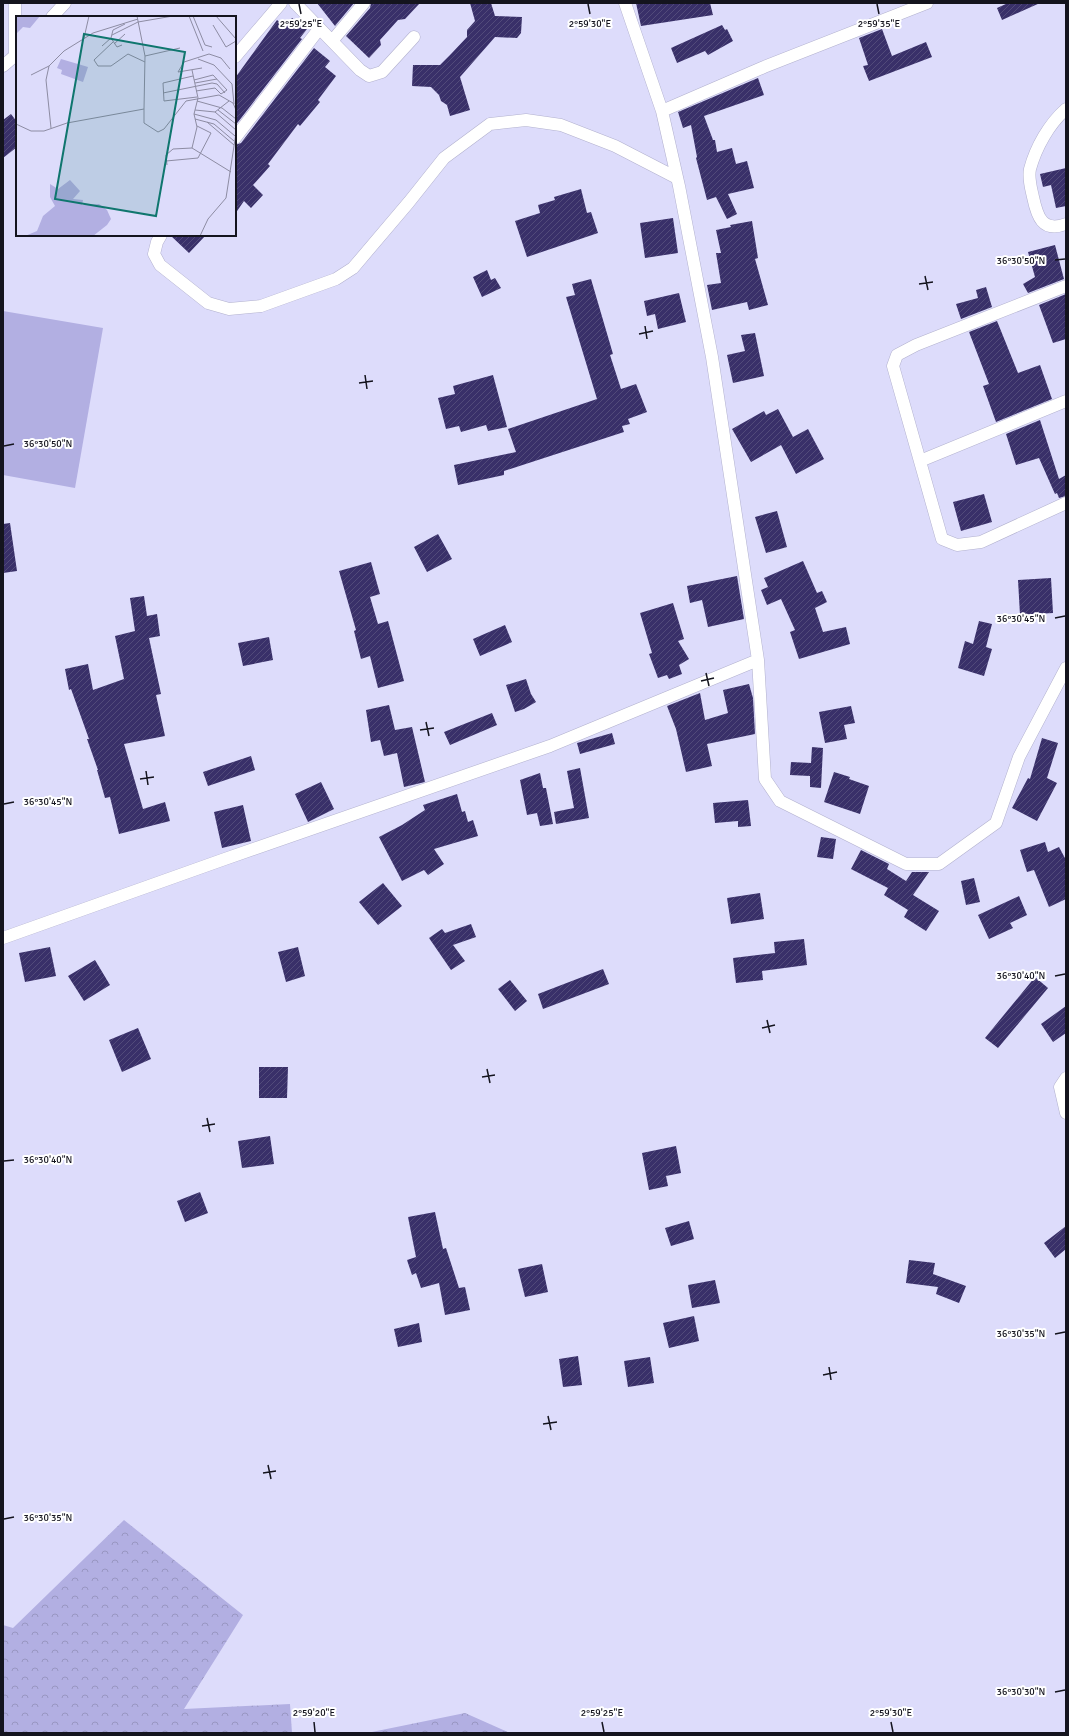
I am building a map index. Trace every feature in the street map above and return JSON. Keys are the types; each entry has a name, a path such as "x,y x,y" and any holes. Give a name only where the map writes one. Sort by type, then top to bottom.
{"street":[{"path":"3,66 16,55 15,3"},
{"path":"53,16 65,3"},
{"path":"236,56 281,3"},
{"path":"295,3 360,70 369,76 382,72 414,37"},
{"path":"332,41 364,3"},
{"path":"625,3 662,111 677,178 712,357 758,660 764,779 780,801 906,864 939,864 996,823 1019,757 1066,668"},
{"path":"662,111 764,67 927,3"},
{"path":"236,137 319,29"},
{"path":"1066,109 1054,120 1040,145 1030,170 1030,184 1037,214 1043,223 1051,227 1066,224"},
{"path":"160,236 157,242 154,254 160,266 208,303 229,309 260,306 336,279 353,268 444,158 490,124 526,120 561,125 615,146 677,178"},
{"path":"1066,286 916,345 897,355 893,366 942,539 957,545 981,542 1066,503"},
{"path":"920,461 1066,401"},
{"path":"3,938 550,746 758,660"},
{"path":"1066,1078 1060,1087 1066,1113"}],"green space":[{"path":"3,311 103,328 75,488 3,475"},
{"path":"124,1520 243,1615 184,1709 290,1704 292,1733 3,1733 3,1625 13,1628"},
{"path":"465,1713 510,1733 367,1733"}],"building":[{"path":"317,3 354,3 335,26"},
{"path":"371,3 420,3 405,19 398,20 380,40 381,45 369,58 346,36 370,8"},
{"path":"470,3 491,3 495,16 522,17 521,33 517,38 495,37 460,77 470,110 450,116 447,105 441,101 439,95 431,87 412,86 413,65 440,65 467,37 467,30 475,21"},
{"path":"636,3 710,3 713,15 641,26"},
{"path":"1008,3 1040,3 1002,20 997,8"},
{"path":"292,18 307,29 300,38 302,39 236,125 236,77 277,20 286,27"},
{"path":"722,25 725,30 727,29 733,41 708,55 705,51 677,63 671,48"},
{"path":"882,29 892,56 926,42 932,57 869,81 863,66 868,65 859,38"},
{"path":"314,48 330,61 325,67 336,76 318,100 320,102 300,126 298,124 268,164 270,166 253,185 263,195 251,208 244,201 236,213 236,145 241,143"},
{"path":"758,78 764,95 704,116 713,140 715,140 717,152 732,148 736,164 747,161 754,188 728,194 737,214 727,219 716,197 707,200 696,158 691,125 683,128 678,112"},
{"path":"11,114 16,121 16,148 3,158 3,120"},
{"path":"1066,168 1066,206 1056,208 1051,185 1043,187 1040,174"},
{"path":"581,189 587,213 591,212 598,233 527,257 515,221 540,213 538,205 555,200 554,197"},
{"path":"673,218 678,253 645,258 640,223"},
{"path":"752,221 758,258 755,259 768,305 749,310 747,302 712,310 707,285 721,283 716,253 721,253 716,230 731,227 730,225"},
{"path":"171,236 205,236 189,253"},
{"path":"1055,245 1064,279 1028,293 1023,284 1035,277 1028,252"},
{"path":"487,270 491,280 495,278 501,288 482,297 473,277"},
{"path":"591,279 613,354 610,355 621,389 636,384 647,412 628,419 630,424 622,426 624,432 504,471 504,475 458,485 454,465 516,452 508,429 597,399 566,297 575,295 572,284"},
{"path":"986,287 992,307 961,319 956,304 978,298 976,290"},
{"path":"679,293 686,322 658,329 655,314 647,316 644,301"},
{"path":"1066,294 1066,339 1053,343 1039,305"},
{"path":"997,321 1018,373 1040,365 1052,399 996,422 983,386 989,384 969,332"},
{"path":"755,333 764,376 733,383 727,355 745,351 741,335"},
{"path":"493,375 507,427 488,431 486,425 461,432 459,426 446,429 438,398 455,394 453,386"},
{"path":"778,409 793,437 808,429 824,459 796,474 781,445 751,462 732,429 764,411 766,415"},
{"path":"1040,420 1059,479 1066,475 1066,496 1059,498 1057,493 1055,494 1039,458 1016,465 1006,434"},
{"path":"984,494 992,522 961,531 953,502"},
{"path":"777,511 787,547 766,553 755,517"},
{"path":"10,523 17,571 3,573 3,524"},
{"path":"438,534 452,559 427,572 414,547"},
{"path":"803,561 817,593 822,591 827,602 815,608 823,632 846,627 850,644 799,659 790,632 795,630 781,599 767,605 761,590 768,587 764,578"},
{"path":"371,562 380,594 370,597 378,624 388,621 404,681 378,688 370,656 361,659 354,631 356,630 339,571"},
{"path":"737,576 744,619 708,627 702,600 690,603 687,586"},
{"path":"1051,578 1053,613 1020,615 1018,580"},
{"path":"144,596 147,616 157,614 160,636 149,638 161,694 156,695 165,736 124,744 143,809 165,802 170,821 119,834 110,797 105,798 98,770 87,739 89,739 71,689 69,690 65,669 88,664 93,690 124,679 115,636 135,631 130,598"},
{"path":"673,603 684,639 678,641 689,659 679,665 682,674 669,679 667,675 658,678 649,654 652,653 640,613"},
{"path":"979,621 992,624 986,647 992,649 984,676 958,668 965,641 973,644"},
{"path":"505,625 512,642 480,656 473,639"},
{"path":"269,637 273,660 243,666 238,643"},
{"path":"526,679 531,694 536,702 515,712 506,685"},
{"path":"749,684 753,698 755,734 707,744 712,766 686,772 676,729 667,706 700,693 705,720 728,713 723,690"},
{"path":"389,705 395,730 412,727 425,782 404,787 397,753 384,756 380,740 371,742 366,710"},
{"path":"851,706 855,723 844,725 847,739 825,743 819,712"},
{"path":"492,713 497,725 450,745 444,732"},
{"path":"612,733 615,744 580,754 577,743"},
{"path":"1042,738 1058,743 1047,778 1057,783 1037,821 1012,808 1028,778 1030,779"},
{"path":"812,747 823,748 821,788 810,787 810,776 790,775 791,762 811,763"},
{"path":"251,756 255,770 208,786 203,772"},
{"path":"580,768 589,818 556,824 554,812 574,808 567,771"},
{"path":"834,772 850,777 849,779 869,786 860,814 824,802"},
{"path":"540,773 543,788 546,788 553,824 540,826 537,813 527,815 520,780"},
{"path":"321,782 334,809 308,822 295,794"},
{"path":"457,794 462,812 465,811 468,822 473,820 478,836 434,849 444,864 428,875 424,870 402,881 379,837 402,825 425,810 423,805"},
{"path":"748,800 751,826 738,827 738,821 715,823 713,803"},
{"path":"243,805 251,841 222,848 214,812"},
{"path":"821,837 836,839 833,859 817,857"},
{"path":"1045,842 1048,852 1059,847 1066,860 1066,899 1049,907 1034,870 1027,872 1020,850"},
{"path":"861,850 889,864 887,869 906,881 912,872 929,872 913,895 939,911 926,931 904,917 908,910 884,895 888,888 851,869"},
{"path":"974,878 980,902 966,905 961,881"},
{"path":"383,883 402,906 378,925 359,902"},
{"path":"760,893 764,919 731,924 727,898"},
{"path":"1019,896 1027,915 1010,923 1013,928 989,939 978,915"},
{"path":"471,924 476,937 453,945 465,961 451,970 429,938 442,929 445,933"},
{"path":"804,939 807,965 762,971 763,980 736,983 733,958 775,953 774,942"},
{"path":"50,947 56,976 25,982 19,953"},
{"path":"298,947 305,976 286,982 278,952"},
{"path":"95,960 110,985 84,1001 68,976"},
{"path":"603,969 609,984 543,1009 538,994"},
{"path":"1035,977 1048,988 998,1048 985,1038"},
{"path":"510,980 527,1001 515,1011 498,989"},
{"path":"1066,1006 1066,1033 1053,1042 1041,1024"},
{"path":"138,1028 151,1059 122,1072 109,1040"},
{"path":"259,1067 288,1067 287,1098 259,1098"},
{"path":"270,1136 274,1164 242,1168 238,1141"},
{"path":"676,1146 681,1173 666,1176 668,1186 649,1190 642,1153"},
{"path":"200,1192 208,1213 185,1222 177,1201"},
{"path":"435,1212 443,1249 446,1248 459,1288 465,1287 470,1310 445,1315 439,1283 421,1288 416,1273 412,1275 407,1260 416,1257 408,1217"},
{"path":"689,1221 694,1239 671,1246 665,1228"},
{"path":"1066,1226 1066,1249 1055,1258 1044,1243"},
{"path":"909,1260 935,1263 933,1274 966,1286 959,1303 936,1294 938,1287 906,1283"},
{"path":"542,1264 548,1292 525,1297 518,1269"},
{"path":"715,1280 720,1303 692,1308 688,1285"},
{"path":"694,1316 699,1341 669,1348 663,1323"},
{"path":"419,1323 422,1342 398,1347 394,1329"},
{"path":"578,1356 582,1385 563,1387 559,1359"},
{"path":"650,1357 654,1383 628,1387 624,1361"}]}
